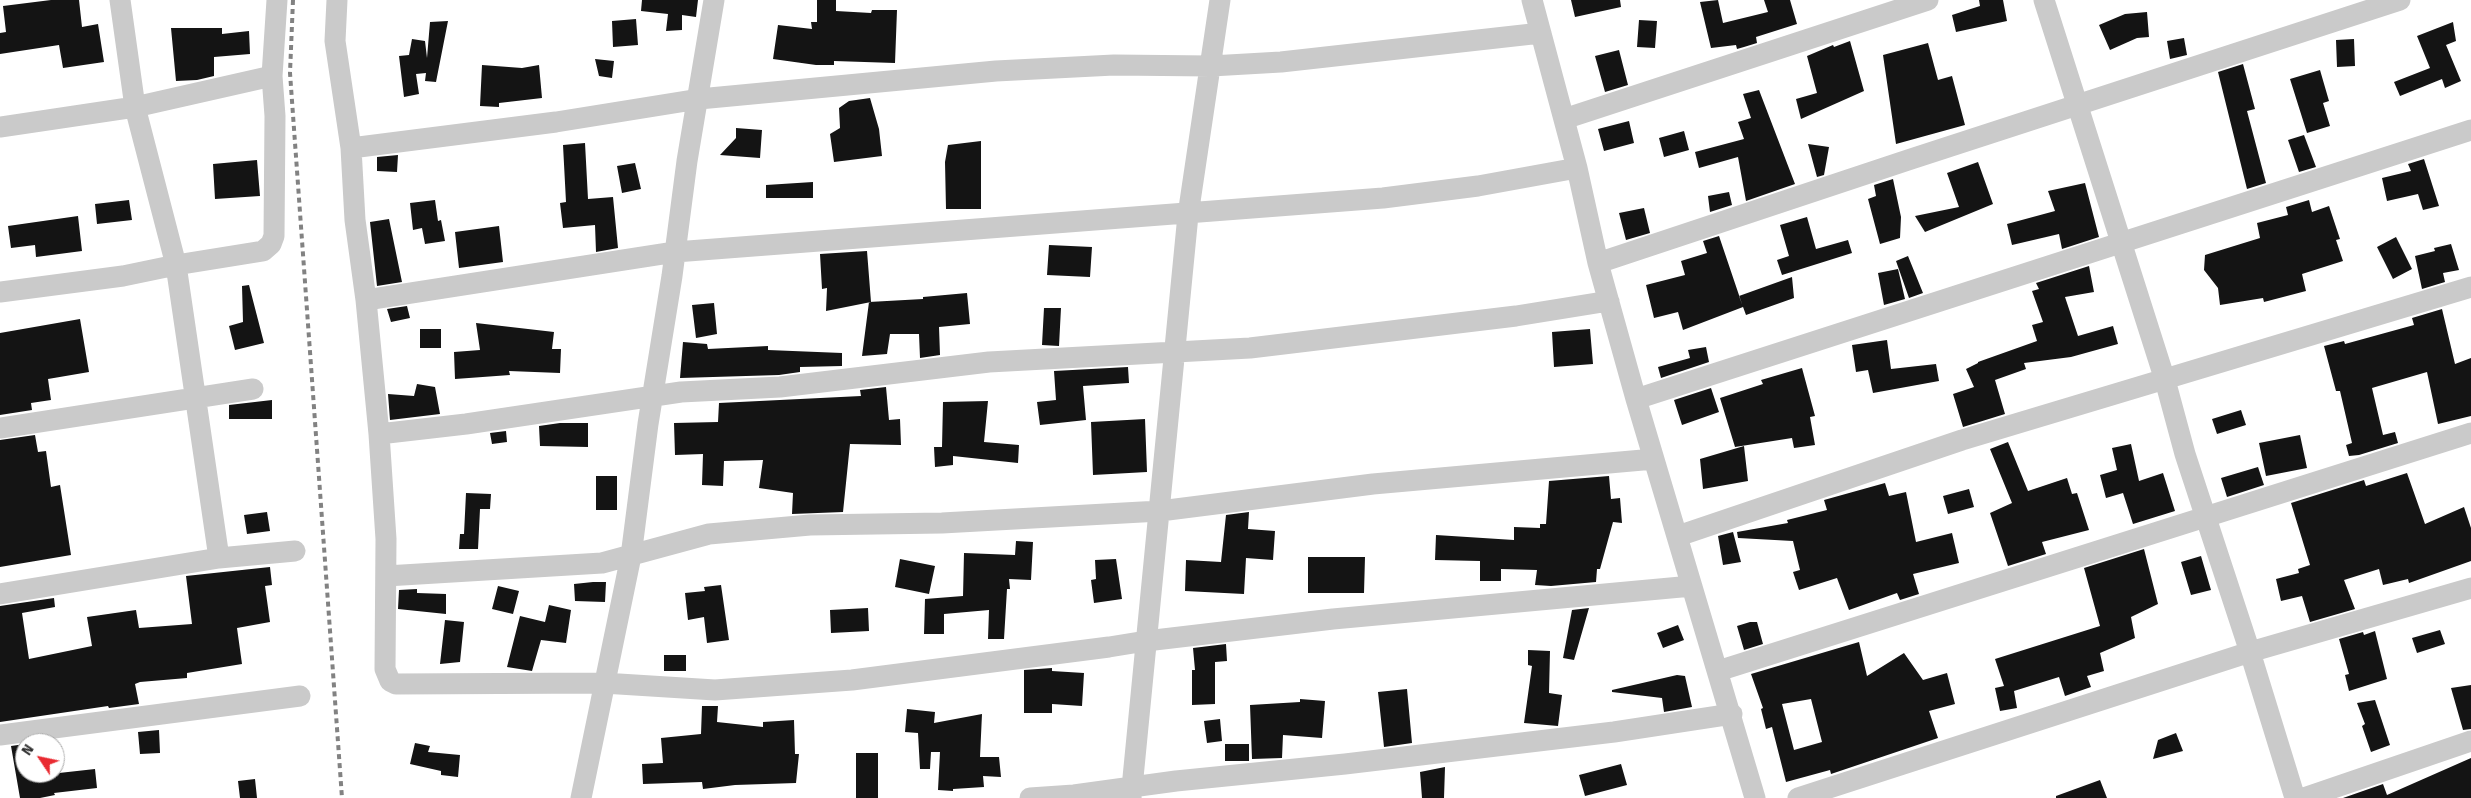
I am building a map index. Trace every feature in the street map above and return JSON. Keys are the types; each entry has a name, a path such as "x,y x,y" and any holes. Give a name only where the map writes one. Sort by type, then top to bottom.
{"street":[{"path":"120,0 135,106 176,265 219,558"},
{"path":"0,292 123,276 176,265 263,251 271,244 274,236 275,125 272,76 278,0"},
{"path":"337,0 335,41 351,148 355,220 366,300 379,434 386,539 385,669 390,681 396,684 603,683 715,690 852,680 1109,648 1146,641 1342,618 1692,586"},
{"path":"581,798 603,683 621,611 631,556 648,424 654,395 687,161 714,0"},
{"path":"1131,793 1188,215 1220,0"},
{"path":"1532,0 1577,168 1598,263 1636,399 1756,798"},
{"path":"1564,119 1928,0"},
{"path":"2044,0 2079,105 2165,380 2185,454 2250,652 2295,798"},
{"path":"1598,263 2400,0"},
{"path":"351,148 556,122 699,98 996,71 1114,64 1211,66 1281,62 1541,34"},
{"path":"0,127 135,106 272,76"},
{"path":"1636,399 2471,130"},
{"path":"366,300 675,252 1188,215 1383,198 1478,186 1577,168"},
{"path":"1678,536 1962,440 2471,287"},
{"path":"379,434 466,424 654,395 780,387 989,362 1250,348 1516,316 1609,301"},
{"path":"0,428 253,389"},
{"path":"1718,671 2471,433"},
{"path":"386,576 602,563 709,534 810,525 942,523 1160,511 1373,484 1654,459"},
{"path":"0,594 219,558 294,551"},
{"path":"1798,798 2250,652 2471,588"},
{"path":"0,735 300,696"},
{"path":"1030,798 1131,793 1614,732 1732,714"},
{"path":"2304,798 2471,741"}],"building":[{"path":"51,0 79,0 82,27 98,24 104,62 63,68 59,45 0,54 0,33 6,32 3,6"},
{"path":"642,0 698,0 696,17 682,15 682,30 666,31 668,14 641,11"},
{"path":"817,0 836,0 836,11 871,13 872,10 897,10 895,63 834,61 834,65 816,65 773,59 778,25 812,29 811,22 817,22"},
{"path":"1571,0 1620,0 1621,7 1575,17"},
{"path":"1718,0 1723,23 1768,12 1764,0 1790,0 1797,24 1756,37 1757,43 1737,49 1736,45 1711,48 1700,2"},
{"path":"1979,0 2003,0 2007,21 1956,32 1952,15 1980,6"},
{"path":"2147,12 2149,37 2137,38 2110,50 2099,25 2125,14"},
{"path":"636,19 638,45 613,47 612,21"},
{"path":"1639,20 1657,21 1655,48 1637,47"},
{"path":"448,21 436,82 425,81 426,73 416,74 419,94 404,97 399,56 409,55 412,39 425,41 427,58 430,22"},
{"path":"2453,22 2456,41 2446,45 2461,81 2445,88 2442,79 2400,96 2394,82 2430,68 2417,36"},
{"path":"171,28 222,28 222,34 249,31 250,54 214,57 214,76 197,80 176,81"},
{"path":"2184,38 2187,55 2170,59 2167,41"},
{"path":"2354,39 2355,66 2337,67 2336,40"},
{"path":"1850,41 1864,91 1801,119 1796,99 1817,93 1807,56 1833,45 1834,47"},
{"path":"1928,43 1938,80 1952,76 1965,125 1896,144 1883,55"},
{"path":"1619,50 1628,85 1605,92 1595,56"},
{"path":"595,59 614,61 612,78 599,76"},
{"path":"2243,64 2255,109 2247,111 2266,183 2247,189 2218,72"},
{"path":"482,65 522,68 539,65 542,98 499,103 499,107 480,106"},
{"path":"2320,70 2329,101 2323,103 2330,126 2307,133 2290,79"},
{"path":"1759,90 1795,184 1746,201 1738,157 1699,168 1695,152 1744,139 1738,122 1751,118 1743,94"},
{"path":"870,98 879,129 882,156 834,162 830,134 840,128 839,108 849,101"},
{"path":"1629,121 1634,143 1604,151 1598,129"},
{"path":"736,128 762,130 760,158 720,155 736,138"},
{"path":"1684,131 1689,150 1664,157 1659,138"},
{"path":"2304,135 2316,167 2299,172 2288,140"},
{"path":"981,141 981,209 946,209 945,162 948,145"},
{"path":"585,143 588,199 613,197 618,248 596,252 595,225 563,228 560,203 566,202 563,145"},
{"path":"1808,144 1829,147 1824,175 1817,177"},
{"path":"398,155 397,172 377,171 377,157"},
{"path":"2424,159 2439,206 2423,210 2418,194 2387,201 2382,178 2411,171 2408,164"},
{"path":"257,160 260,196 215,199 213,164"},
{"path":"1978,162 1993,204 1925,232 1915,216 1959,207 1947,173"},
{"path":"635,163 641,189 622,193 617,166"},
{"path":"1893,179 1901,217 1900,238 1880,244 1868,199 1876,196 1874,185"},
{"path":"813,182 813,198 766,198 766,185"},
{"path":"2085,183 2099,237 2062,249 2059,234 2012,245 2007,224 2055,211 2048,191"},
{"path":"1729,192 1732,205 1710,212 1708,196"},
{"path":"129,200 132,220 97,224 95,204"},
{"path":"435,200 438,221 441,220 445,241 425,244 422,228 413,230 410,203"},
{"path":"2309,200 2312,212 2329,206 2340,239 2336,240 2343,261 2302,274 2306,291 2264,302 2263,298 2220,305 2218,288 2204,270 2205,255 2260,238 2257,223 2288,215 2286,207"},
{"path":"1644,208 1650,233 1626,240 1619,213"},
{"path":"78,216 82,251 36,257 35,245 11,248 8,226"},
{"path":"1807,217 1816,249 1848,240 1852,253 1782,275 1777,260 1789,256 1780,225"},
{"path":"389,219 402,282 377,286 370,222"},
{"path":"499,226 503,262 459,268 455,232"},
{"path":"1719,236 1743,307 1683,330 1678,312 1654,318 1646,285 1685,275 1681,261 1707,253 1703,241"},
{"path":"2396,237 2412,269 2393,279 2377,247"},
{"path":"2451,244 2459,270 2443,273 2445,282 2422,289 2415,256 2435,251 2434,248"},
{"path":"1049,245 1092,247 1090,277 1047,275"},
{"path":"867,251 871,302 826,311 827,288 822,289 820,254"},
{"path":"1908,256 1923,293 1909,298 1896,261"},
{"path":"2089,266 2094,292 2065,297 2078,336 2113,326 2118,344 2071,357 2024,363 2026,369 1995,380 2005,414 1963,427 1953,394 1974,387 1966,369 1978,362 2037,341 2032,325 2043,322 2032,291 2039,289 2036,283"},
{"path":"1898,269 1905,299 1884,305 1878,273"},
{"path":"1792,277 1794,298 1746,315 1739,296"},
{"path":"249,285 264,343 235,350 229,326 243,322 242,286"},
{"path":"967,293 970,324 939,327 940,355 920,358 919,334 890,334 887,354 862,356 869,302 923,299 923,297"},
{"path":"714,303 717,334 696,338 692,305"},
{"path":"407,306 410,318 391,322 387,309"},
{"path":"1044,308 1061,308 1059,346 1042,345"},
{"path":"2442,309 2455,364 2471,358 2471,416 2438,424 2427,372 2372,388 2383,435 2395,432 2398,443 2359,455 2349,456 2346,445 2352,443 2340,391 2336,391 2324,346 2344,341 2345,344 2414,325 2412,318"},
{"path":"80,319 89,372 48,379 51,400 31,403 32,410 0,415 0,333"},
{"path":"476,323 554,332 552,349 561,349 560,373 509,371 510,375 455,379 454,352 480,350"},
{"path":"420,329 441,329 441,348 420,348"},
{"path":"1590,329 1593,364 1554,367 1552,332"},
{"path":"1887,340 1891,369 1936,364 1939,381 1873,393 1868,370 1856,372 1852,345"},
{"path":"683,342 707,344 708,349 768,346 768,350 842,353 842,366 800,367 800,372 779,375 680,378"},
{"path":"1706,347 1709,362 1661,378 1658,367 1690,358 1688,350"},
{"path":"1128,367 1129,383 1083,386 1086,420 1040,425 1037,402 1056,400 1054,371"},
{"path":"1802,368 1815,416 1810,417 1815,445 1794,448 1792,438 1735,447 1720,398 1763,384 1761,380"},
{"path":"417,384 435,387 440,414 390,420 388,394 414,396"},
{"path":"886,387 889,420 900,419 901,445 850,444 843,512 792,514 793,493 759,488 763,460 724,461 723,486 702,485 703,454 675,455 674,423 718,422 719,403 861,396 860,390"},
{"path":"1711,388 1719,412 1682,425 1674,400"},
{"path":"272,400 272,419 229,419 229,405"},
{"path":"988,401 984,442 1019,445 1018,463 953,456 953,465 935,467 934,447 942,447 943,402"},
{"path":"2241,410 2246,425 2217,434 2212,419"},
{"path":"1145,419 1147,472 1093,475 1091,422"},
{"path":"560,423 588,423 588,447 540,446 539,426"},
{"path":"506,431 507,442 492,444 490,433"},
{"path":"35,435 38,452 46,451 51,487 60,485 71,555 0,567 0,440"},
{"path":"2300,435 2307,468 2266,476 2259,443"},
{"path":"2008,442 2028,491 2067,478 2072,494 2077,493 2089,530 2042,542 2046,554 2008,566 1990,513 2012,503 1990,449"},
{"path":"2131,444 2139,481 2163,473 2175,511 2133,524 2123,493 2106,498 2100,475 2117,470 2112,448"},
{"path":"1744,446 1748,481 1703,489 1700,459"},
{"path":"2258,467 2264,485 2227,497 2221,478"},
{"path":"2407,473 2425,524 2464,507 2471,528 2471,561 2409,583 2408,579 2383,585 2379,569 2344,580 2355,609 2310,622 2302,596 2281,601 2276,579 2299,573 2298,569 2310,565 2291,503 2364,480 2366,486"},
{"path":"596,476 617,476 617,510 596,510"},
{"path":"1609,476 1611,499 1620,498 1622,523 1613,522 1600,569 1597,569 1596,582 1551,586 1535,585 1537,570 1501,569 1501,581 1480,581 1480,561 1435,560 1436,535 1514,540 1514,527 1540,528 1540,524 1546,524 1549,481"},
{"path":"1885,483 1889,496 1906,492 1916,542 1952,533 1959,563 1913,574 1919,594 1900,600 1897,593 1849,610 1837,578 1799,590 1793,572 1800,570 1793,541 1738,538 1737,532 1788,523 1787,520 1827,510 1824,500"},
{"path":"1969,489 1974,507 1948,514 1943,496"},
{"path":"466,493 491,494 490,509 480,509 478,549 459,549 460,534 464,534"},
{"path":"267,512 270,531 247,534 244,515"},
{"path":"1249,512 1248,529 1275,531 1273,560 1246,558 1244,594 1185,591 1186,560 1221,562 1226,515"},
{"path":"1733,532 1741,562 1723,565 1718,536"},
{"path":"1016,541 1033,542 1031,580 1009,579 1010,589 1007,589 1004,639 988,639 989,610 944,614 944,634 924,634 925,599 963,596 964,553 1015,555"},
{"path":"2144,549 2158,604 2131,617 2135,638 2100,653 2104,671 2087,676 2091,687 2065,696 2059,677 2014,691 2017,708 2000,711 1995,688 2004,686 1995,659 2100,626 2084,568"},
{"path":"2201,556 2211,590 2191,595 2181,562"},
{"path":"1308,557 1365,557 1364,593 1308,593"},
{"path":"900,559 935,566 929,594 895,587"},
{"path":"1116,559 1122,599 1094,603 1091,580 1096,579 1095,560"},
{"path":"270,567 272,585 265,586 270,622 237,628 242,664 187,673 187,678 140,682 135,684 139,704 109,708 108,706 0,722 0,606 54,598 55,607 22,613 29,659 92,646 87,617 136,610 139,628 192,624 186,576"},
{"path":"606,582 605,602 575,601 574,584"},
{"path":"721,585 729,640 707,643 704,617 688,620 685,593 705,591 704,587"},
{"path":"498,586 519,591 513,614 492,609"},
{"path":"417,589 417,593 446,594 446,614 398,609 399,590"},
{"path":"549,605 571,610 566,643 541,640 532,671 507,667 520,616 545,622"},
{"path":"868,608 869,631 831,633 830,610"},
{"path":"1589,608 1574,660 1563,658 1572,610"},
{"path":"445,620 464,622 460,662 440,664"},
{"path":"1757,622 1763,644 1744,650 1737,626"},
{"path":"1678,625 1684,640 1663,648 1657,633"},
{"path":"2440,630 2445,644 2417,653 2412,638"},
{"path":"2375,631 2387,679 2349,691 2345,675 2349,674 2339,639 2363,632 2364,635"},
{"path":"1859,642 1867,676 1904,653 1923,680 1947,673 1955,704 1929,711 1938,738 1831,774 1830,770 1786,782 1772,727 1766,729 1761,709 1763,708 1751,674","holes":["1811,699 1822,742 1794,750 1782,704"]},
{"path":"1226,644 1227,661 1215,662 1215,704 1192,705 1192,670 1195,670 1193,648"},
{"path":"1528,650 1550,651 1549,693 1562,695 1558,726 1524,723 1532,666 1528,665"},
{"path":"664,655 686,655 686,671 664,671"},
{"path":"1052,668 1052,671 1084,673 1082,706 1052,704 1052,713 1024,713 1024,670"},
{"path":"1677,675 1685,676 1692,707 1664,712 1662,698 1612,692 1612,690"},
{"path":"2471,685 2471,729 2463,730 2451,688"},
{"path":"1407,689 1412,743 1384,747 1378,692"},
{"path":"1300,699 1325,701 1322,738 1283,735 1282,758 1252,759 1250,705 1300,702"},
{"path":"2375,700 2390,745 2371,752 2362,726 2365,724 2357,703"},
{"path":"702,706 718,706 717,722 763,727 763,722 794,720 795,754 799,754 796,783 735,785 703,789 702,782 643,784 642,764 663,763 661,738 701,734"},
{"path":"907,709 935,712 934,723 982,714 980,757 999,757 1001,777 983,776 984,787 953,789 953,791 938,790 940,752 931,752 930,769 920,769 918,733 905,732"},
{"path":"1220,719 1222,741 1207,743 1204,721"},
{"path":"159,730 160,753 140,754 138,732"},
{"path":"2176,733 2183,751 2153,759 2158,740"},
{"path":"415,743 430,746 428,752 460,755 458,777 441,775 441,771 410,764"},
{"path":"1225,744 1249,744 1249,761 1225,761"},
{"path":"15,745 15,769 11,746"},
{"path":"856,753 878,753 878,798 856,798"},
{"path":"2471,758 2471,798 2343,798 2383,784 2387,795"},
{"path":"1621,764 1627,785 1585,796 1579,775"},
{"path":"1445,767 1444,798 1422,798 1420,772"},
{"path":"95,769 97,788 54,793 55,795 40,798 20,798 17,783 65,783 65,772"},
{"path":"255,779 257,798 240,798 238,781"},
{"path":"2100,780 2107,798 2056,798 2056,796"}],"railway":[{"path":"293,0 290,73 342,798"}]}
